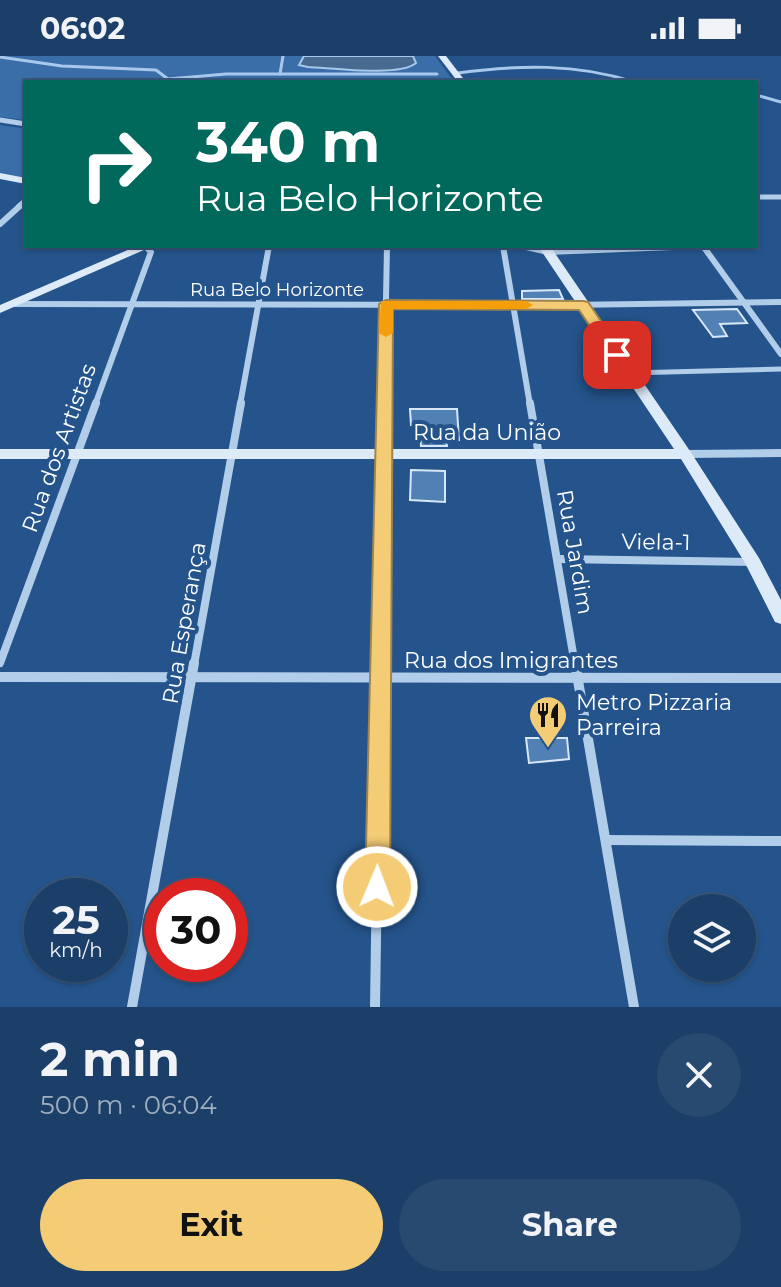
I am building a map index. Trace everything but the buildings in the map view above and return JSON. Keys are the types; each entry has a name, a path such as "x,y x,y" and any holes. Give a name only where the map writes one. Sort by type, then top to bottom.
{"street":[{"path":"442,56 461,80"},
{"path":"0,120 24,124"},
{"path":"0,176 24,181"},
{"path":"778,197 781,203"},
{"path":"0,224 24,202"},
{"path":"6,306 142,248"},
{"name":"Rua dos Artistas","path":"0,663 151,252 148,248"},
{"name":"Rua Esperança","path":"132,1007 269,248"},
{"path":"375,1007 387,248"},
{"name":"Rua Jardim","path":"503,248 634,1007"},
{"path":"546,249 598,248"},
{"path":"703,248 781,354"},
{"path":"546,249 685,454 753,562 781,617"},
{"name":"Rua Belo Horizonte","path":"6,306 781,302"},
{"name":"Rua da União","path":"0,454 781,453"},
{"name":"Viela-1","path":"558,559 753,562"},
{"name":"Rua dos Imigrantes","path":"0,677 781,678"},
{"path":"606,840 781,841"}],"lane":[{"path":"629,373 781,369"}],"shaded area":[{"path":"0,56 435,56 453,80 24,80 24,120 0,117"},
{"path":"304,56 413,56 416,63 396,70 348,70 299,65"},
{"path":"0,125 24,129 24,179 0,175"}],"waterway":[{"path":"280,74 283,56"},
{"path":"0,57 62,66 156,70 168,79 226,74 280,74"},
{"path":"458,73 547,67 590,71 627,80"},
{"path":"280,74 437,74"},
{"path":"758,96 781,102"}],"slow traffic":[{"path":"386,333 386,304 526,305"}],"place":[{"name":"Metro Pizzaria Parreira","path":"548,749"}],"route":[{"path":"377,887 386,304 583,305 617,355"}]}
